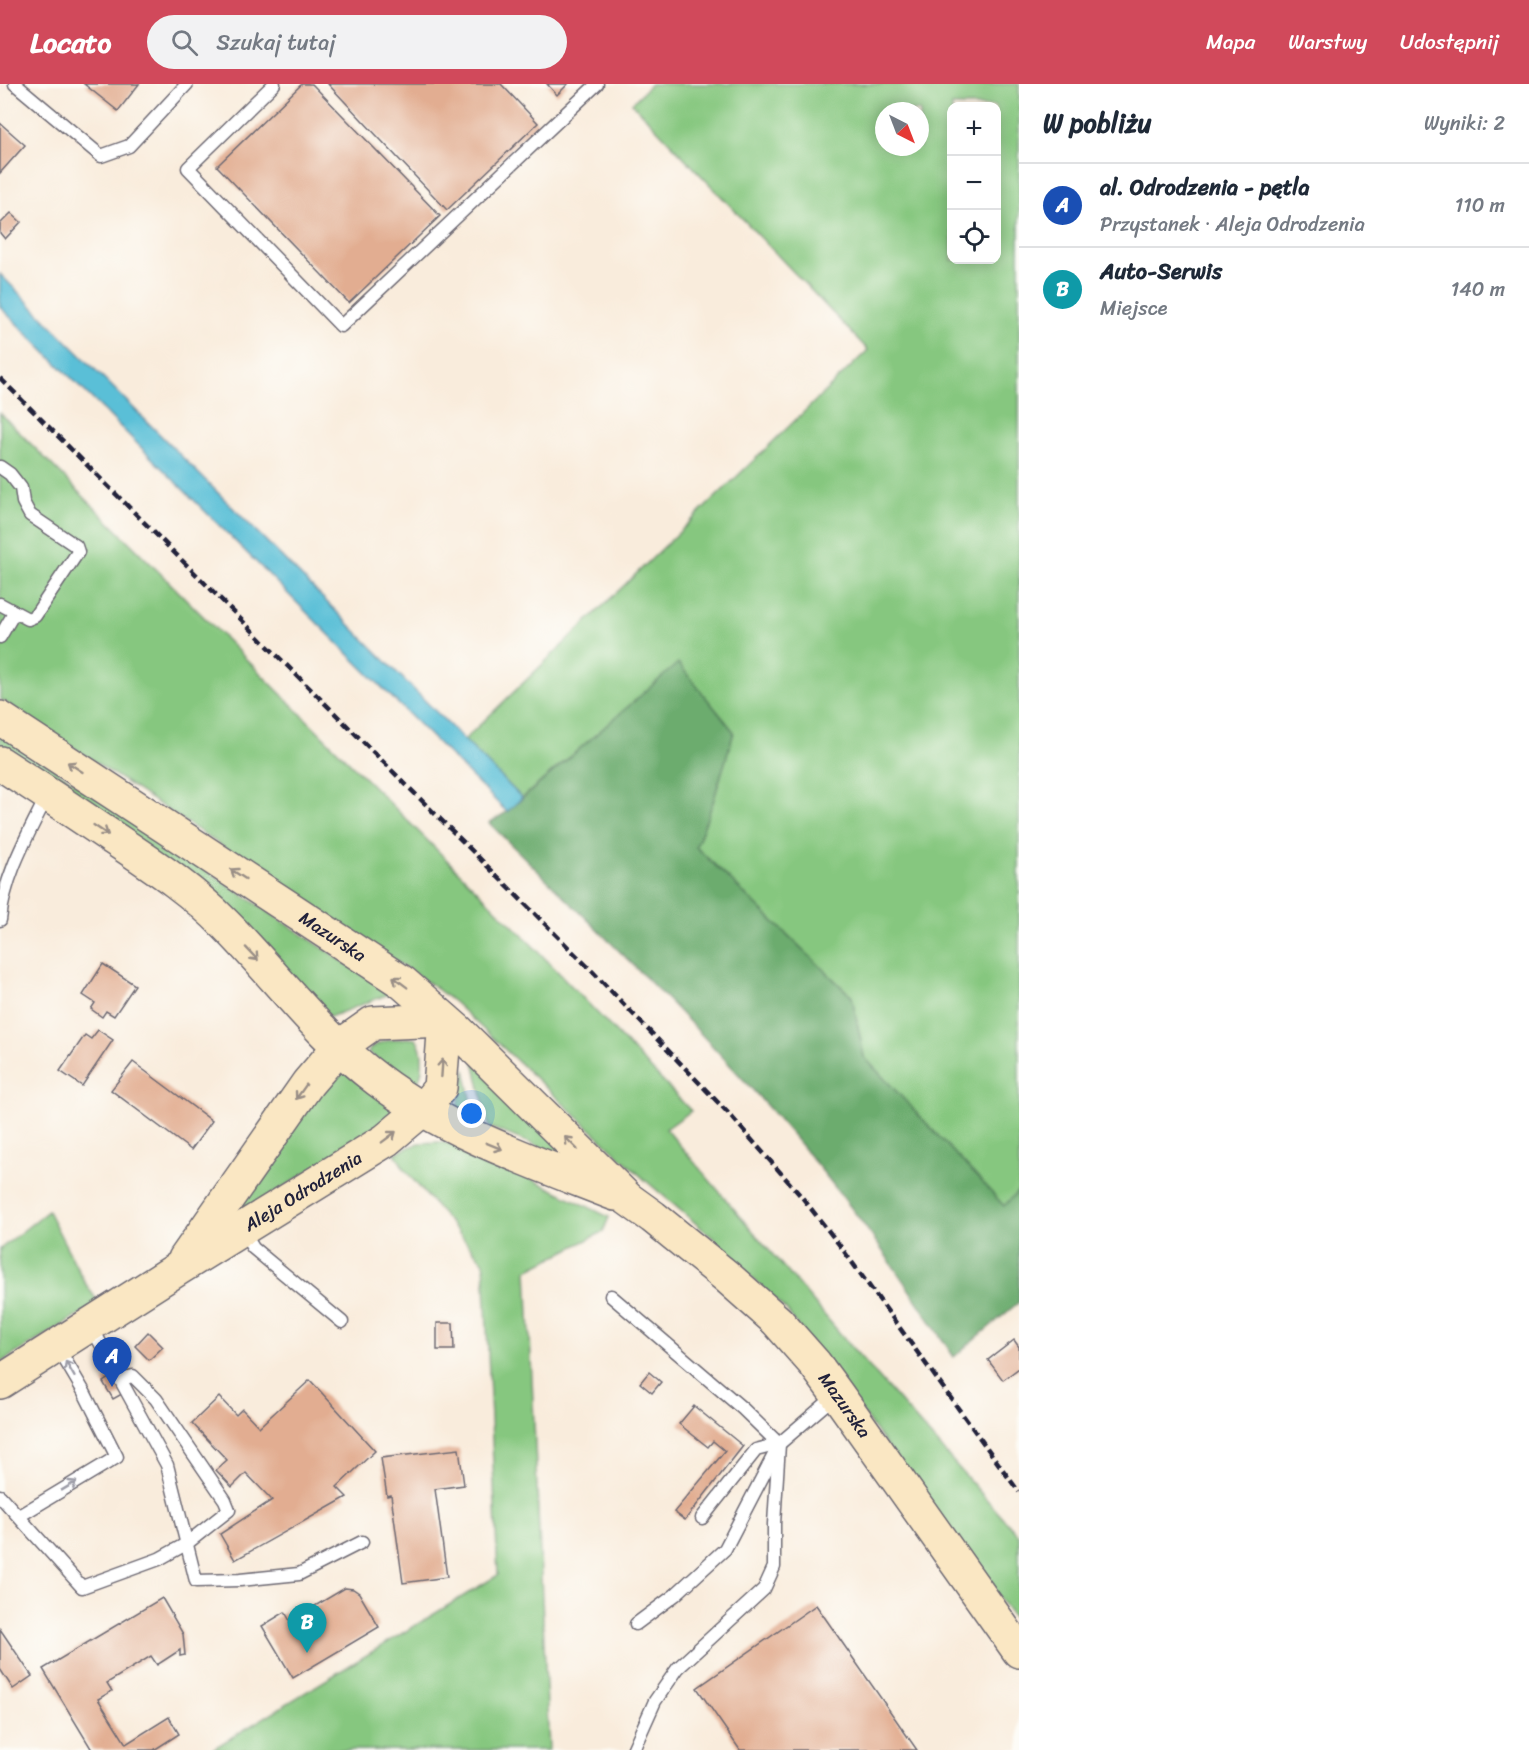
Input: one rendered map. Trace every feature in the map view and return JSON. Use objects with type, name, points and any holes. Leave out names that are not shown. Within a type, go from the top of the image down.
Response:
[{"type":"main road","name":"Mazurska","points":[[0,718],[402,982],[445,1020],[628,1199],[726,1276],[777,1321],[815,1364],[1019,1651]]},
{"type":"main road","name":"Mazurska","points":[[0,763],[163,872],[196,897],[225,924],[339,1047],[378,1080],[423,1109],[485,1142],[628,1199]]},
{"type":"main road","name":"Aleja Odrodzenia","points":[[0,1382],[386,1140],[423,1109],[440,1088],[445,1020],[373,1023],[339,1047],[308,1083],[179,1268]]},
{"type":"lane","points":[[15,84],[101,156],[129,146],[187,84]]},
{"type":"lane","points":[[274,84],[188,168],[342,326],[597,84]]},
{"type":"lane","points":[[0,467],[10,474],[21,488],[23,502],[30,515],[76,546],[78,552],[35,616],[28,619],[0,604]]},
{"type":"lane","points":[[0,637],[14,613]]},
{"type":"lane","points":[[0,920],[2,902],[13,868],[48,794]]},
{"type":"lane","points":[[242,1230],[253,1248],[342,1322]]},
{"type":"lane","points":[[612,1296],[743,1409],[780,1444]]},
{"type":"lane","points":[[90,1325],[167,1465],[196,1581],[240,1580],[299,1574],[362,1542]]},
{"type":"lane","points":[[19,1516],[117,1457],[84,1392],[56,1346]]},
{"type":"lane","points":[[0,1496],[82,1587],[159,1559],[186,1544],[230,1510],[156,1399],[133,1376],[121,1379]]},
{"type":"lane","points":[[636,1624],[675,1595],[725,1550],[780,1444],[837,1394]]},
{"type":"lane","points":[[702,1518],[756,1450],[780,1444]]},
{"type":"lane","points":[[633,1750],[655,1701],[678,1668],[764,1589],[774,1567],[774,1524],[780,1444]]},
{"type":"green space","points":[[651,84],[1019,84],[1019,1190],[1005,1207],[864,1057],[852,997],[696,847],[713,802],[734,732],[678,664],[522,798],[464,740],[868,350],[632,103]]},
{"type":"green space","points":[[0,413],[539,952],[691,1111],[666,1129],[849,1344],[1019,1536],[1019,1625],[787,1311],[732,1259],[721,1245],[645,1180],[455,1003],[436,988],[0,699]]},
{"type":"green space","points":[[678,663],[734,732],[713,802],[696,847],[852,997],[864,1057],[1004,1206],[1019,1190],[1019,1302],[954,1357],[857,1215],[802,1146],[672,1004],[489,823],[507,812]]},
{"type":"green space","points":[[0,733],[389,994],[330,1017],[63,786],[0,745]]},
{"type":"green space","points":[[407,1038],[416,1039],[421,1049],[422,1069],[415,1084],[409,1084],[368,1052],[380,1043]]},
{"type":"green space","points":[[474,1062],[585,1165],[489,1127]]},
{"type":"green space","points":[[340,1068],[400,1113],[234,1219],[226,1214]]},
{"type":"green space","points":[[465,1070],[476,1122],[457,1110]]},
{"type":"green space","points":[[419,1143],[453,1144],[495,1161],[609,1217],[603,1232],[527,1270],[549,1750],[211,1750],[498,1575],[484,1263],[405,1170],[395,1153]]},
{"type":"green space","points":[[48,1211],[85,1283],[99,1303],[0,1363],[0,1249]]},
{"type":"water","points":[[0,274],[522,798],[507,812],[0,307]]},
{"type":"building","points":[[84,84],[139,84],[118,111]]},
{"type":"building","points":[[302,84],[312,84],[440,216],[349,303],[217,166]]},
{"type":"building","points":[[328,84],[501,84],[538,123],[447,210]]},
{"type":"building","points":[[547,84],[568,84],[557,95]]},
{"type":"building","points":[[0,123],[25,145],[0,173]]},
{"type":"building","points":[[11,213],[21,222],[5,239],[0,233],[0,224]]},
{"type":"building","points":[[103,964],[135,985],[114,1016],[106,1011],[102,1017],[91,1009],[95,1003],[83,995]]},
{"type":"building","points":[[98,1030],[113,1040],[82,1086],[60,1071],[85,1035],[91,1039]]},
{"type":"building","points":[[133,1062],[212,1121],[191,1150],[111,1090]]},
{"type":"building","points":[[437,1323],[453,1323],[454,1350],[437,1350]]},
{"type":"building","points":[[148,1332],[163,1347],[149,1360],[135,1346]]},
{"type":"building","points":[[1014,1340],[1019,1347],[1019,1368],[1003,1380],[988,1360]]},
{"type":"building","points":[[649,1372],[661,1382],[652,1393],[640,1383]]},
{"type":"building","points":[[112,1376],[122,1394],[113,1399],[103,1382]]},
{"type":"building","points":[[310,1380],[375,1451],[337,1487],[347,1497],[235,1560],[220,1534],[272,1500],[246,1473],[232,1487],[216,1470],[227,1460],[192,1423],[219,1397],[236,1415],[242,1409],[259,1427]]},
{"type":"building","points":[[694,1406],[743,1446],[685,1520],[674,1512],[725,1451],[713,1441],[708,1447],[679,1424]]},
{"type":"building","points":[[459,1449],[464,1485],[435,1489],[447,1577],[403,1583],[391,1495],[387,1496],[381,1458]]},
{"type":"building","points":[[345,1588],[359,1593],[379,1627],[293,1678],[262,1626],[285,1612],[290,1621]]},
{"type":"building","points":[[162,1598],[183,1634],[185,1655],[180,1656],[180,1650],[157,1665],[151,1656],[107,1683],[112,1691],[98,1699],[126,1744],[169,1717],[179,1734],[154,1750],[92,1750],[43,1669]]},
{"type":"building","points":[[816,1605],[917,1750],[740,1750],[697,1688]]},
{"type":"building","points":[[0,1629],[32,1676],[13,1689],[0,1669]]},
{"type":"railway","points":[[0,378],[590,969],[730,1115],[801,1196],[838,1243],[1019,1492]]},
{"type":"place","name":"al. Odrodzenia - pętla","points":[[112,1387]]},
{"type":"place","name":"Auto-Serwis","points":[[307,1653]]}]
